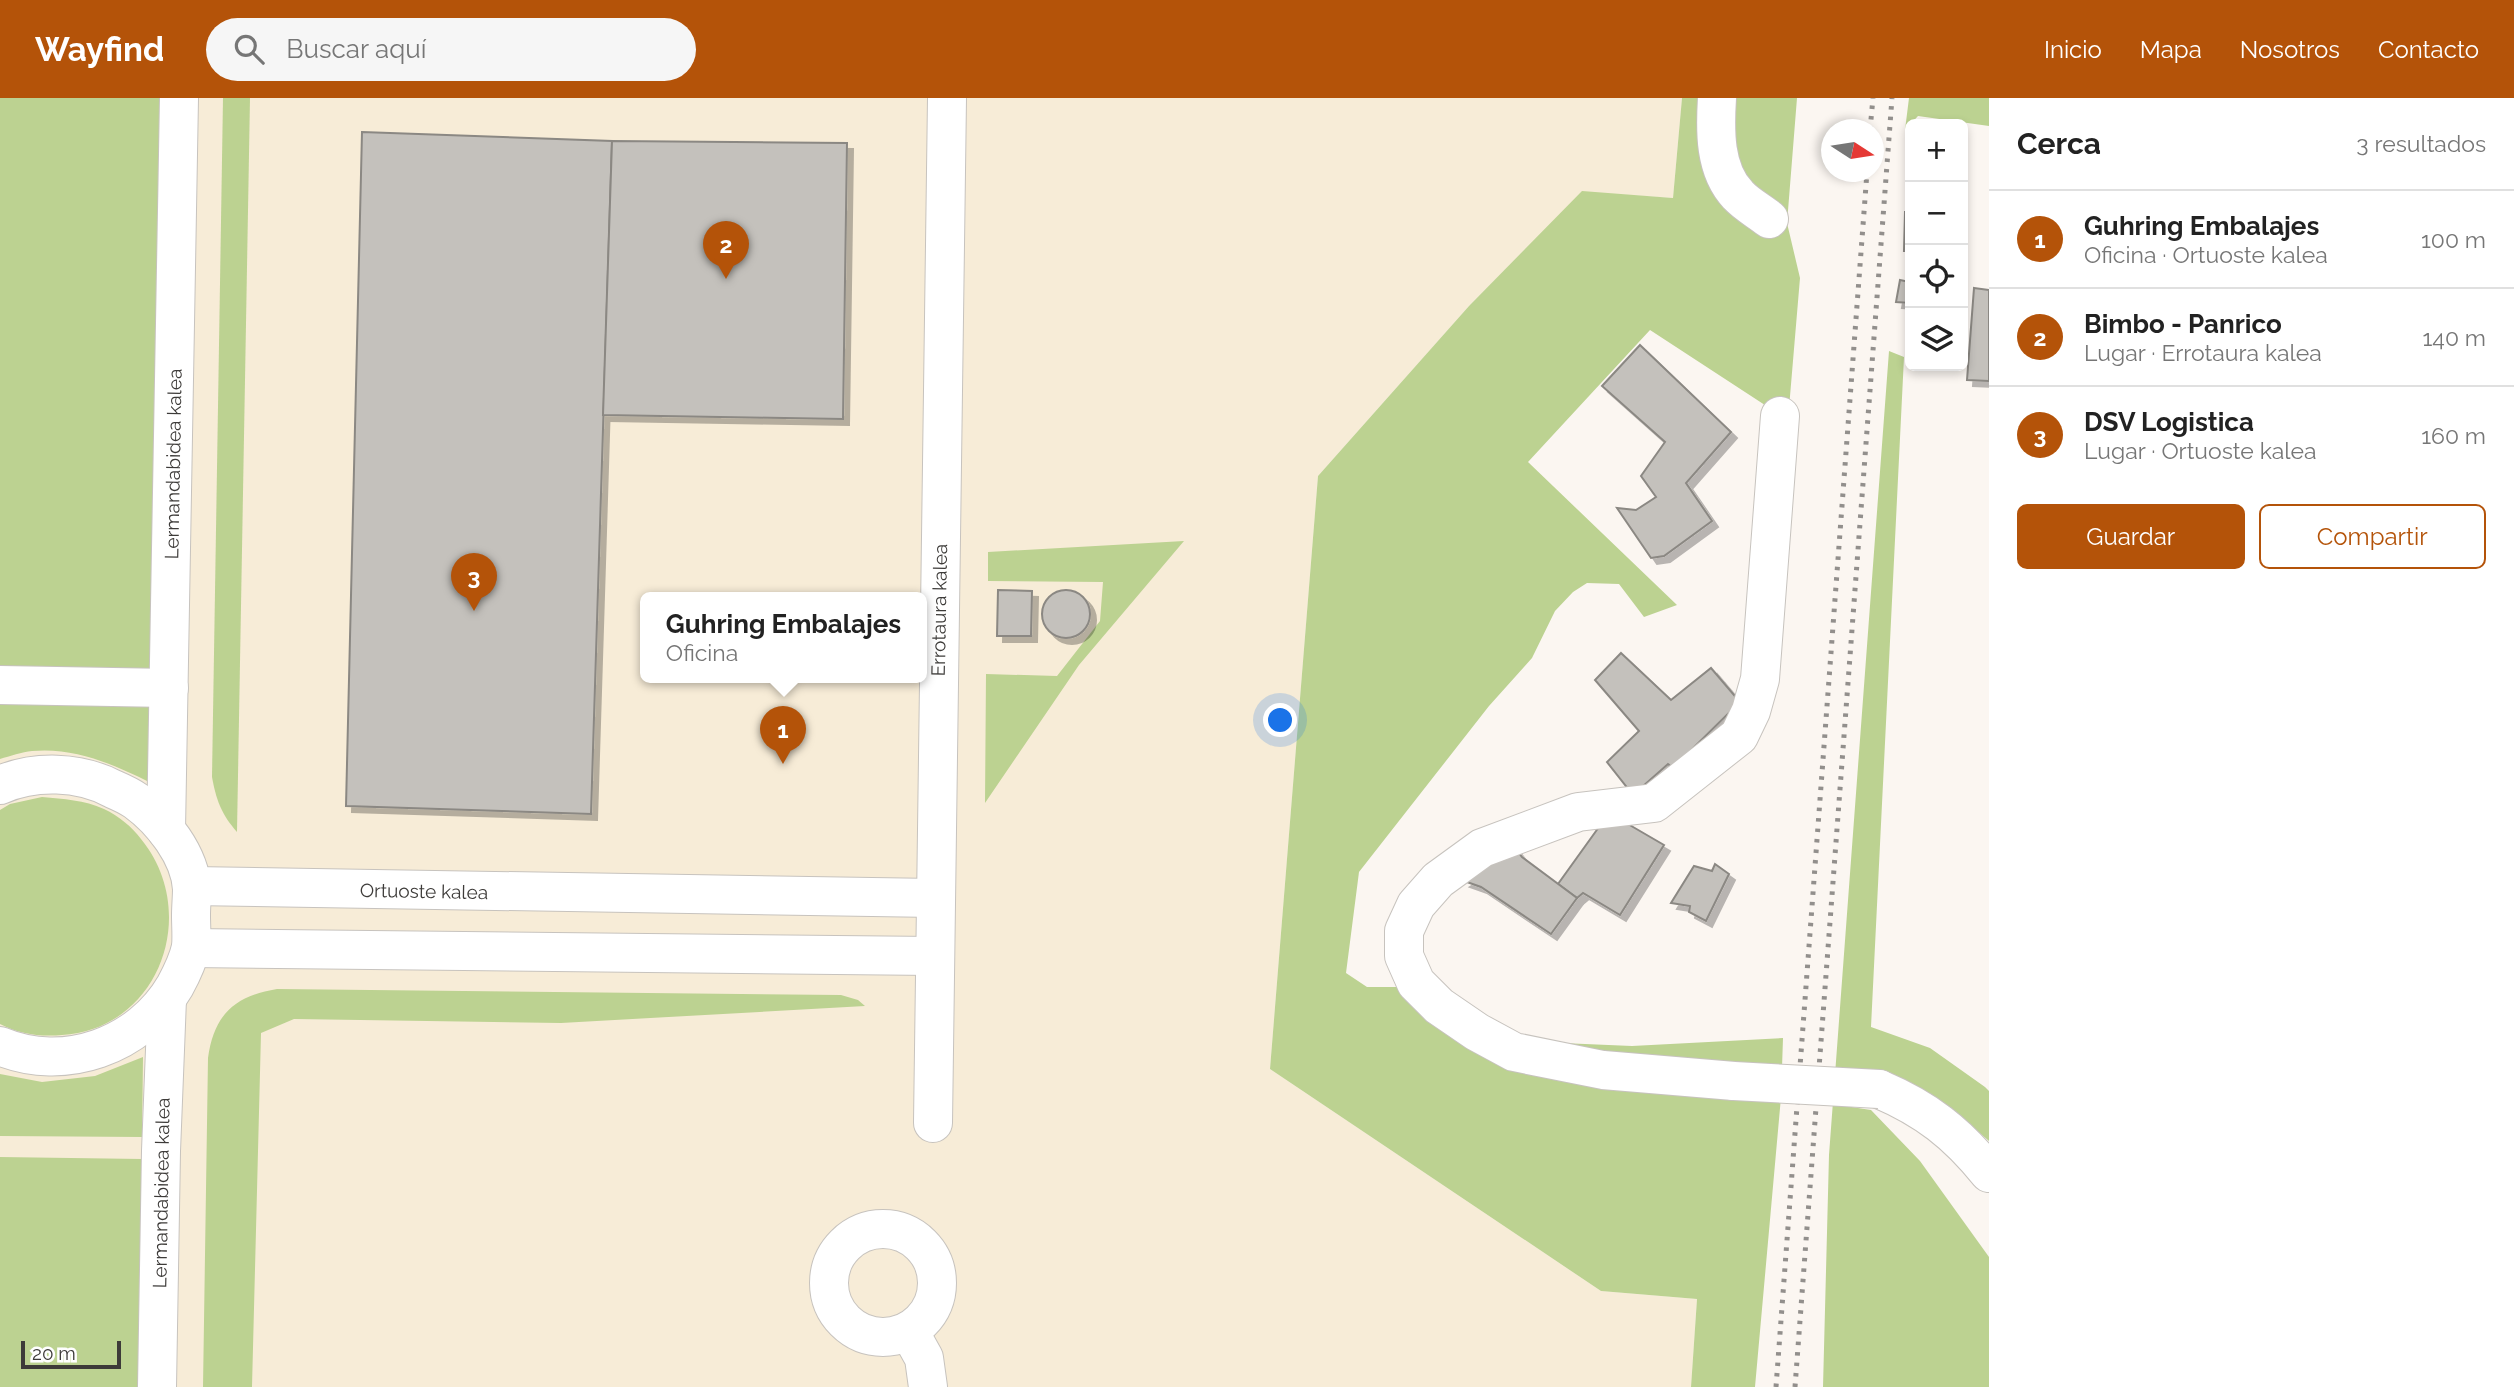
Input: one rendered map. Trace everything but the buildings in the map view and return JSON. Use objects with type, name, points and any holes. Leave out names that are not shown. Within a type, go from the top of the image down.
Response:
[{"type":"street","name":"Lermandabidea kalea","points":[[166,830],[179,98]]},
{"type":"street","name":"Errotaura kalea","points":[[933,1122],[947,98]]},
{"type":"street","points":[[1717,98],[1715,125],[1723,171],[1737,194],[1769,219]]},
{"type":"street","points":[[1780,416],[1760,679],[1751,711],[1739,736],[1654,803],[1578,812],[1482,848],[1438,880],[1416,905],[1404,930],[1404,956],[1416,983],[1439,1006],[1477,1032],[1514,1052],[1603,1070],[1879,1089],[1912,1103],[1945,1126],[1989,1173]]},
{"type":"street","points":[[0,685],[169,688]]},
{"type":"street","points":[[0,785],[14,779],[56,774],[98,781],[136,801],[166,830],[177,848],[192,886],[191,948],[181,975],[167,999],[144,1024],[115,1043],[83,1054],[49,1057],[15,1052],[0,1046]]},
{"type":"street","name":"Ortuoste kalea","points":[[192,886],[935,898]]},
{"type":"street","points":[[653,953],[655,894]]},
{"type":"street","points":[[191,948],[934,956]]},
{"type":"street","name":"Lermandabidea kalea","points":[[157,1387],[167,999]]},
{"type":"street","points":[[909,1331],[924,1357],[928,1387]]},
{"type":"shaded area","points":[[0,98],[1682,98],[1673,198],[1582,192],[1469,306],[1318,476],[1270,1069],[1601,1291],[1697,1299],[1691,1387],[0,1387]]},
{"type":"green space","points":[[0,98],[160,98],[151,674],[0,671]]},
{"type":"green space","points":[[223,98],[250,98],[237,832],[220,806],[212,777]]},
{"type":"green space","points":[[1682,98],[1707,98],[1736,177],[1727,98],[1797,98],[1787,223],[1800,278],[1789,408],[1771,409],[1650,330],[1528,462],[1677,605],[1644,617],[1619,584],[1587,583],[1573,592],[1555,611],[1532,658],[1489,706],[1359,872],[1346,973],[1367,987],[1405,987],[1429,1013],[1781,1097],[1755,1387],[1691,1387],[1697,1299],[1601,1291],[1270,1069],[1318,476],[1469,306],[1582,191],[1673,198]]},
{"type":"green space","points":[[1909,98],[1989,98],[1989,126],[1968,123],[1968,119],[1918,116],[1915,119],[1906,119]]},
{"type":"green space","points":[[1889,351],[1904,357],[1871,1027],[1930,1048],[1985,1087],[1989,1091],[1989,1141],[1953,1110],[1845,1106],[1871,1110],[1920,1161],[1989,1257],[1989,1387],[1823,1387],[1829,1155]]},
{"type":"green space","points":[[1184,541],[1079,665],[985,803],[986,674],[1057,676],[1100,621],[1103,582],[988,581],[988,552]]},
{"type":"green space","points":[[0,693],[151,695],[149,782],[107,763],[78,754],[32,751],[0,759]]},
{"type":"green space","points":[[42,797],[74,800],[96,806],[125,822],[141,839],[159,868],[168,900],[168,932],[161,962],[146,990],[124,1012],[96,1028],[46,1036],[30,1034],[0,1024],[0,810],[10,804]]},
{"type":"green space","points":[[277,989],[841,995],[858,1000],[865,1006],[561,1023],[294,1019],[261,1033],[252,1387],[203,1387],[208,1058],[215,1030],[229,1010],[249,997]]},
{"type":"green space","points":[[1783,1038],[1782,1068],[1705,1064],[1538,1042],[1632,1046]]},
{"type":"green space","points":[[143,1057],[142,1137],[0,1136],[0,1074],[42,1082],[95,1076]]},
{"type":"green space","points":[[0,1157],[142,1159],[138,1387],[0,1387]]},
{"type":"railway","points":[[1871,119],[1873,98]]},
{"type":"railway","points":[[1795,1387],[1892,98]]},
{"type":"railway","points":[[1776,1387],[1866,182]]},
{"type":"place","name":"Bimbo - Panrico","points":[[726,279]]},
{"type":"place","name":"DSV Logistica","points":[[474,611]]},
{"type":"place","name":"Guhring Embalajes","points":[[783,764]]}]
